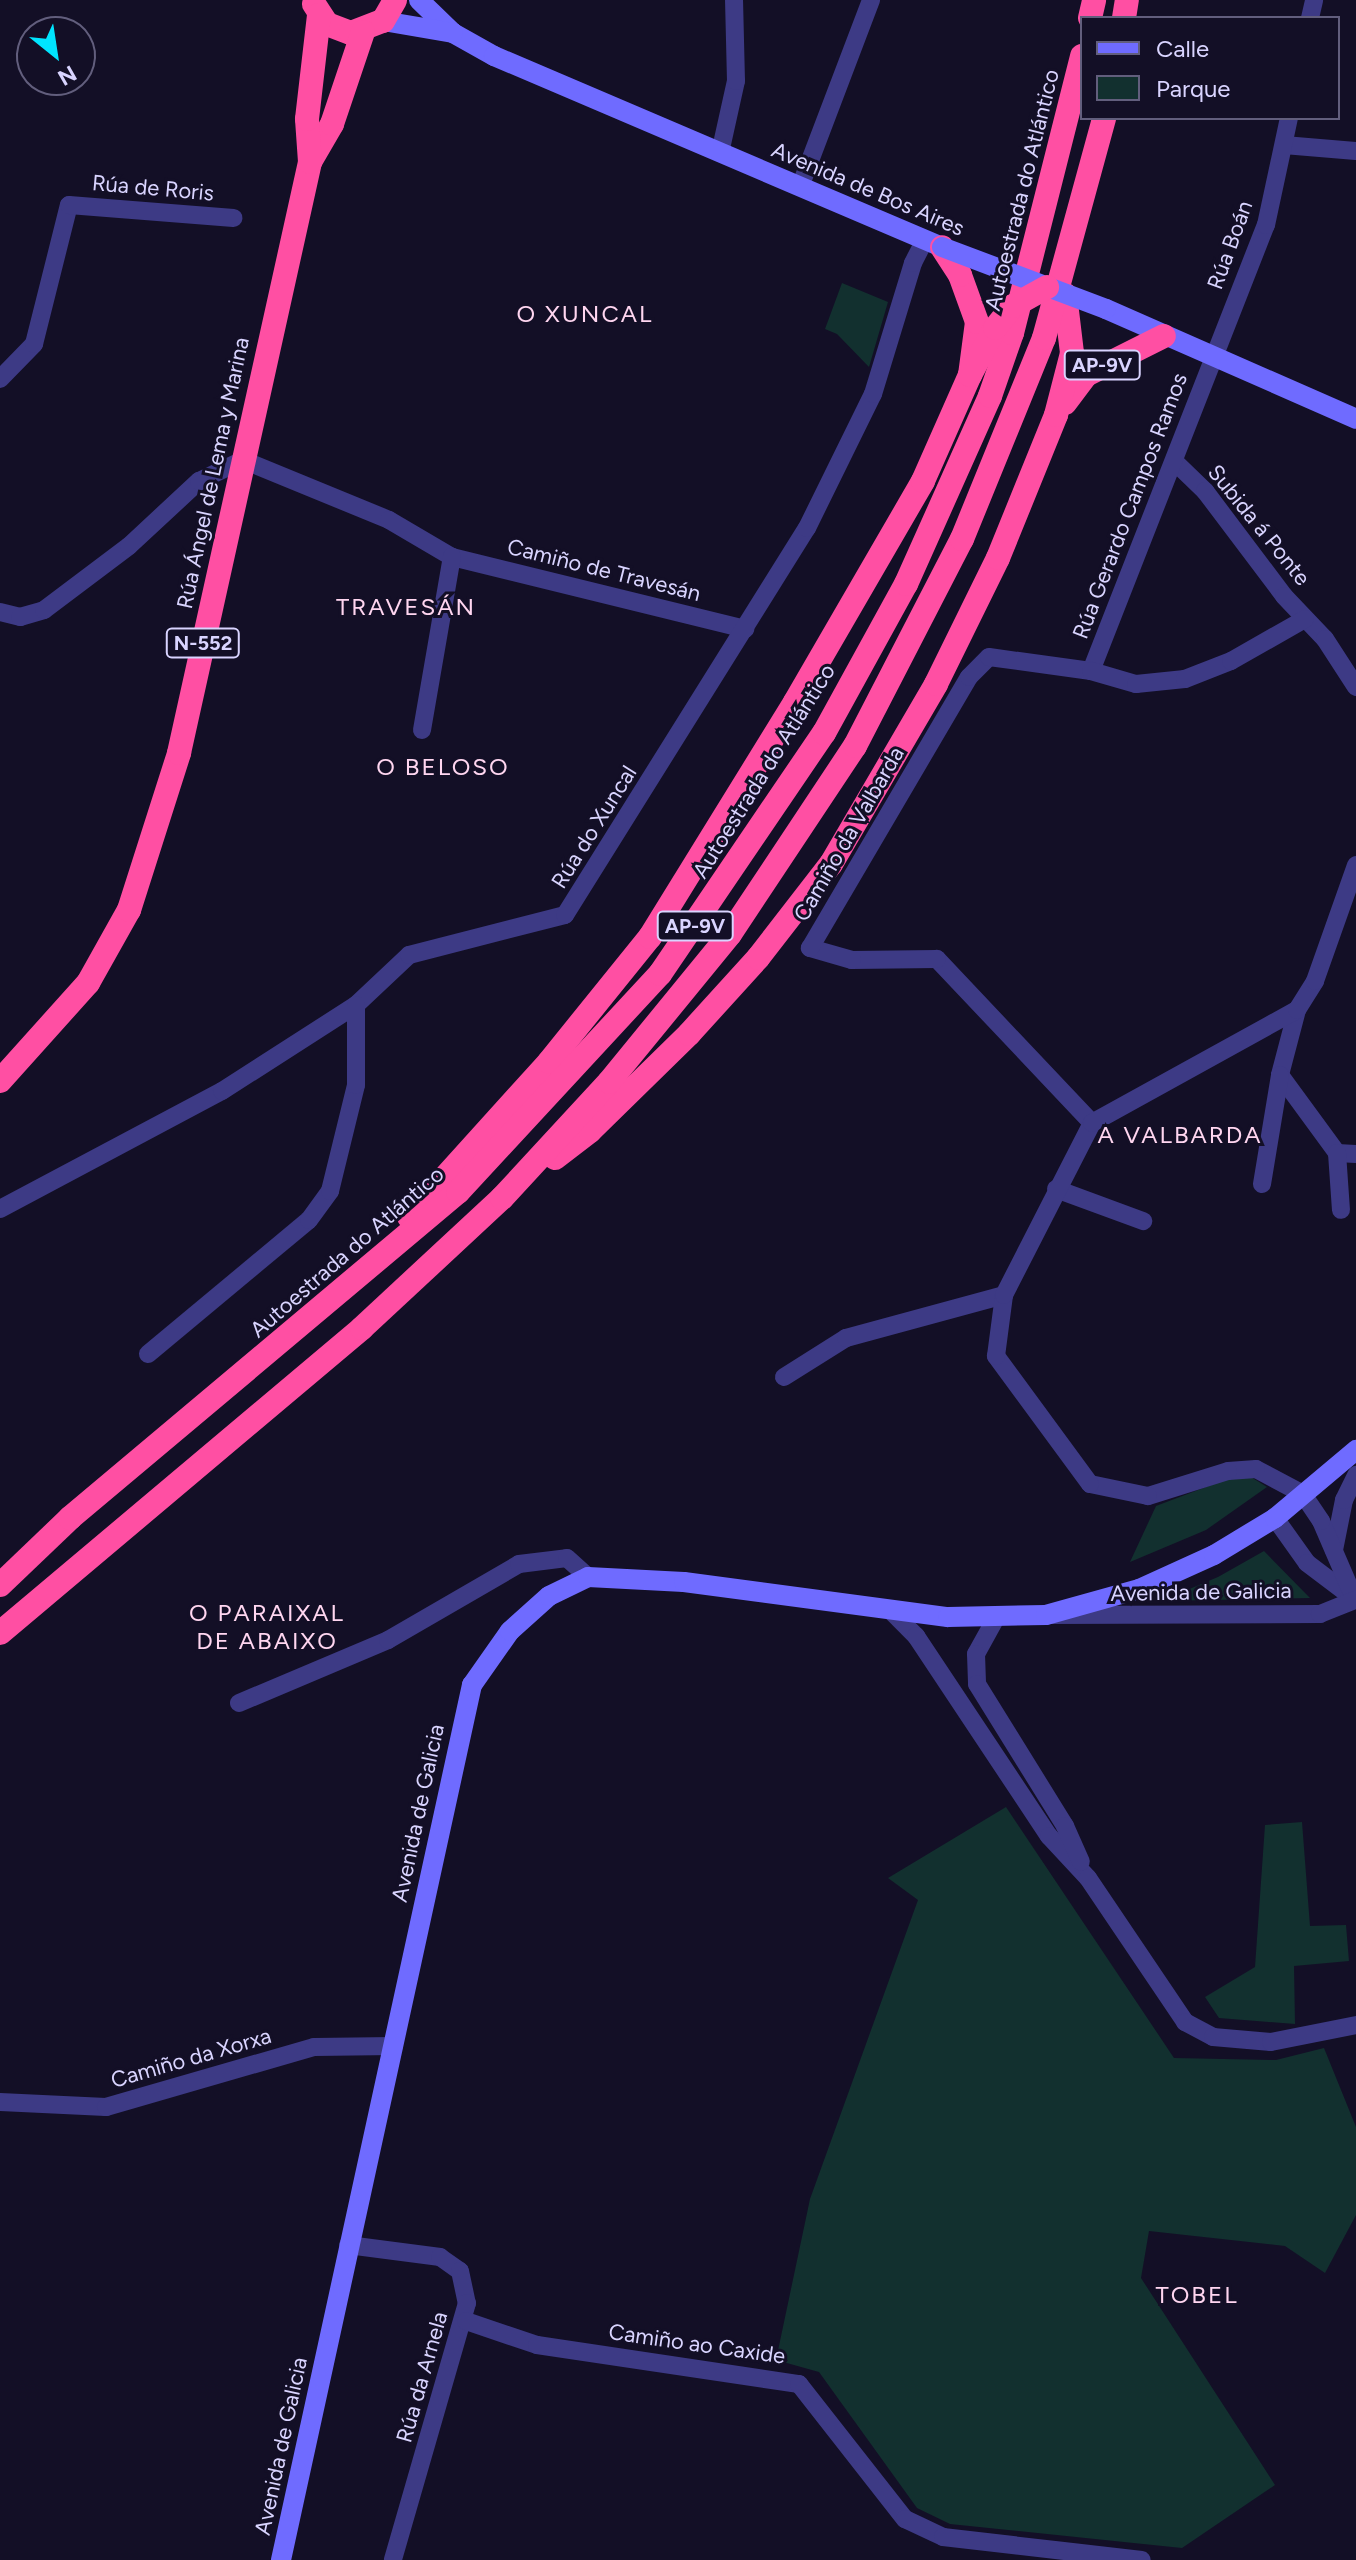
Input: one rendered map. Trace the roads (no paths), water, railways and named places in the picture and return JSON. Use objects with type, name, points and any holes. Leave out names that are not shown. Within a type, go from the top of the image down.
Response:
[{"type":"highway","points":[[316,8],[338,31],[380,18]]},
{"type":"highway","points":[[310,162],[307,119],[316,8]]},
{"type":"highway","name":"N-552","points":[[310,162],[332,124],[380,18]]},
{"type":"highway","name":"Autoestrada do Atlántico","points":[[0,1585],[70,1518],[458,1192],[660,974],[824,733],[906,584],[990,396],[1060,161],[1080,66]]},
{"type":"highway","name":"AP-9V","points":[[0,1633],[362,1328],[502,1198],[609,1082],[730,934],[855,746],[956,552],[1010,427],[1069,260],[1104,120]]},
{"type":"highway","name":"Rúa Ángel de Lema y Marina","points":[[0,1081],[88,983],[129,910],[179,753],[310,162]]},
{"type":"highway","name":"AP-9V","points":[[933,244],[960,275],[977,322],[970,375]]},
{"type":"highway","name":"AP-9V","points":[[337,1296],[549,1062],[650,937],[795,702],[923,481],[970,375],[995,328],[1013,306],[1056,290],[1072,353],[1056,415],[998,558],[936,684],[831,864],[758,958],[689,1034],[590,1131],[502,1198]]},
{"type":"highway","name":"AP-9V","points":[[1056,415],[1086,375],[1164,336]]},
{"type":"main road","name":"Avenida de Bos Aires","points":[[419,0],[453,33]]},
{"type":"main road","name":"Avenida de Bos Aires","points":[[380,18],[453,33],[525,70],[933,244],[1106,309],[1356,419]]},
{"type":"main road","name":"Avenida de Galicia","points":[[281,2560],[472,1685],[510,1631],[549,1596],[588,1577],[684,1582],[893,1613],[1046,1615],[1139,1589],[1214,1555],[1275,1518],[1356,1450]]},
{"type":"street","points":[[720,153],[736,81],[734,0]]},
{"type":"street","points":[[800,187],[871,0]]},
{"type":"street","name":"Rúa Boán","points":[[1214,358],[1266,225],[1289,120]]},
{"type":"street","points":[[1284,145],[1356,151]]},
{"type":"street","name":"Rúa de Roris","points":[[0,379],[34,344],[69,205],[233,218]]},
{"type":"street","name":"Rúa do Xuncal","points":[[0,1209],[222,1091],[356,1005],[409,955],[565,915],[807,528],[873,394],[913,263],[933,244]]},
{"type":"street","name":"Rúa Gerardo Campos Ramos","points":[[1091,671],[1214,358]]},
{"type":"street","points":[[0,612],[20,617],[44,610],[129,546],[199,481],[243,460]]},
{"type":"street","name":"Camiño de Travesán","points":[[243,460],[389,520],[452,557],[740,637]]},
{"type":"street","name":"Subida á Ponte","points":[[1175,462],[1205,491],[1356,687]]},
{"type":"street","points":[[422,730],[452,557]]},
{"type":"street","name":"Subida á Ponte","points":[[1091,671],[1136,684],[1185,679],[1231,661],[1305,619]]},
{"type":"street","name":"Camiño da Valbarda","points":[[1091,671],[989,657],[969,677],[810,948],[852,960],[937,959],[1092,1123]]},
{"type":"street","points":[[1262,1184],[1280,1075],[1297,1010],[1315,981],[1356,865]]},
{"type":"street","points":[[148,1354],[309,1220],[330,1191],[356,1085],[356,1005]]},
{"type":"street","points":[[1297,1010],[1092,1123],[1004,1295],[996,1356],[1090,1484],[1148,1496],[1228,1471],[1256,1469],[1303,1494],[1334,1550],[1356,1600]]},
{"type":"street","points":[[1280,1075],[1347,1154],[1341,1210]]},
{"type":"street","points":[[1056,1189],[1143,1221]]},
{"type":"street","points":[[784,1377],[846,1338],[1004,1295]]},
{"type":"street","points":[[1334,1550],[1344,1500],[1356,1475]]},
{"type":"street","name":"Avenida de Galicia","points":[[1275,1518],[1307,1563],[1356,1600]]},
{"type":"street","points":[[239,1703],[388,1640],[519,1564],[567,1558],[588,1577]]},
{"type":"street","name":"Avenida de Galicia","points":[[1046,1615],[1080,1619],[1320,1614],[1356,1600]]},
{"type":"street","points":[[893,1613],[916,1636],[1049,1836],[1088,1878],[1185,2022],[1213,2037],[1271,2042],[1356,2025]]},
{"type":"street","points":[[997,1616],[976,1654],[977,1684],[1065,1826],[1088,1878]]},
{"type":"street","name":"Camiño da Xorxa","points":[[0,2102],[106,2107],[314,2047],[394,2046]]},
{"type":"street","name":"Rúa da Arnela","points":[[348,2245],[440,2257],[460,2271],[466,2321],[393,2560]]},
{"type":"street","name":"Camiño ao Caxide","points":[[466,2321],[537,2345],[799,2384],[905,2519],[943,2537],[1142,2560]]},
{"type":"district","name":"O XUNCAL","points":[[585,314]]},
{"type":"district","name":"TRAVESÁN","points":[[406,607]]},
{"type":"district","name":"O BELOSO","points":[[443,767]]},
{"type":"district","name":"A VALBARDA","points":[[1180,1135]]},
{"type":"district","name":"O PARAIXAL DE ABAIXO","points":[[267,1627]]},
{"type":"district","name":"TOBEL","points":[[1197,2295]]}]
